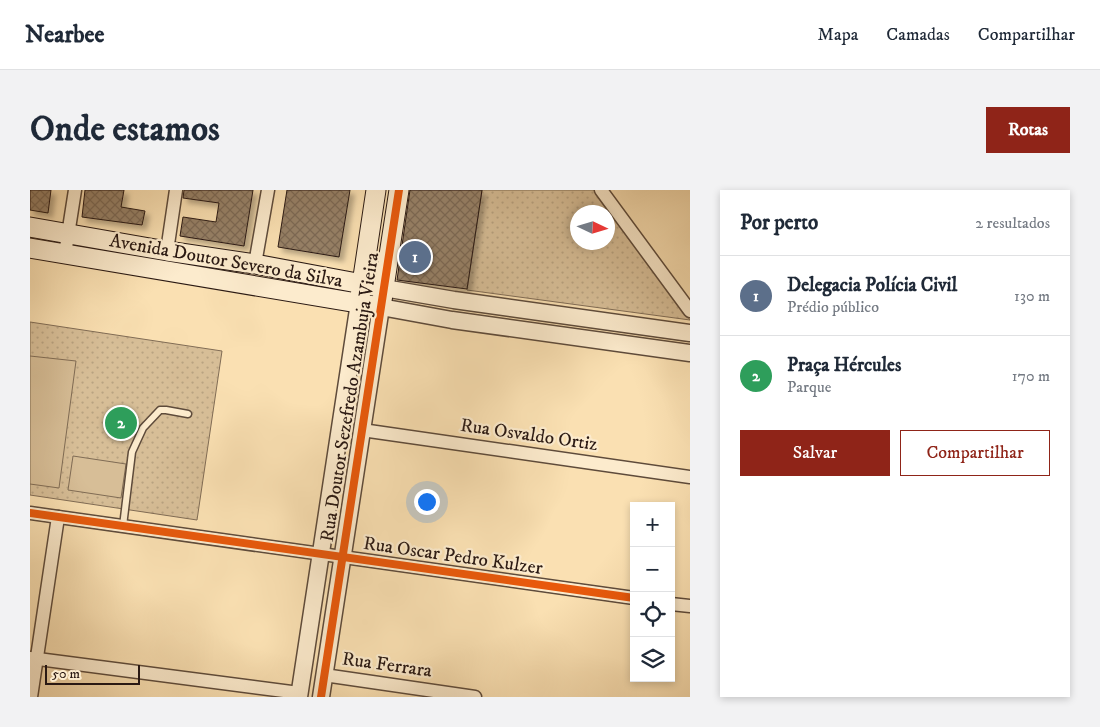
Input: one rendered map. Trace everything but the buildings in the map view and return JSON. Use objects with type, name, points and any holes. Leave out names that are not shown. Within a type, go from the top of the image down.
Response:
[{"type":"main road","name":"Rua Doutor Sezefredo Azambuja Vieira","points":[[359,303],[376,190]]},
{"type":"main road","name":"Rua Doutor Sezefredo Azambuja Vieira","points":[[381,307],[399,190]]},
{"type":"main road","name":"Avenida Doutor Severo da Silva","points":[[30,227],[68,232],[167,251],[256,264],[384,288]]},
{"type":"main road","name":"Avenida Doutor Severo da Silva","points":[[30,248],[381,307]]},
{"type":"street","points":[[65,254],[75,190]]},
{"type":"street","points":[[167,251],[176,190]]},
{"type":"street","points":[[256,264],[268,190]]},
{"type":"street","points":[[601,190],[690,311]]},
{"type":"street","name":"Avenida Doutor Severo da Silva","points":[[384,288],[454,300],[690,333]]},
{"type":"street","points":[[452,320],[454,300]]},
{"type":"street","name":"Rua Doutor Sezefredo Azambuja Vieira","points":[[299,695],[359,303]]},
{"type":"street","name":"Avenida Doutor Severo da Silva","points":[[381,307],[452,320],[690,354]]},
{"type":"street","name":"Rua Doutor Sezefredo Azambuja Vieira","points":[[321,697],[381,307]]},
{"type":"street","name":"Rua Osvaldo Ortiz","points":[[362,430],[690,477]]},
{"type":"street","name":"Rua Oscar Pedro Kulzer","points":[[30,513],[630,597]]},
{"type":"street","points":[[31,697],[33,658],[58,517]]},
{"type":"street","points":[[675,604],[690,606]]},
{"type":"street","points":[[33,658],[299,695]]},
{"type":"street","name":"Rua Ferrara","points":[[324,675],[474,697]]},
{"type":"lane","points":[[123,526],[132,452],[144,428],[160,410],[188,414]]},
{"type":"shaded area","points":[[482,190],[596,190],[607,205],[570,205],[570,250],[615,250],[615,216],[690,320],[467,290]]},
{"type":"shaded area","points":[[30,322],[222,351],[197,520],[30,495]]},
{"type":"shaded area","points":[[30,356],[76,361],[59,488],[30,484]]},
{"type":"shaded area","points":[[73,456],[126,464],[121,498],[68,490]]},
{"type":"cycle path","points":[[321,697],[399,190]]},
{"type":"cycle path","points":[[30,513],[630,597]]},
{"type":"place","name":"Delegacia Polícia Civil","points":[[415,257]]},
{"type":"place","name":"Praça Hércules","points":[[121,423]]}]
